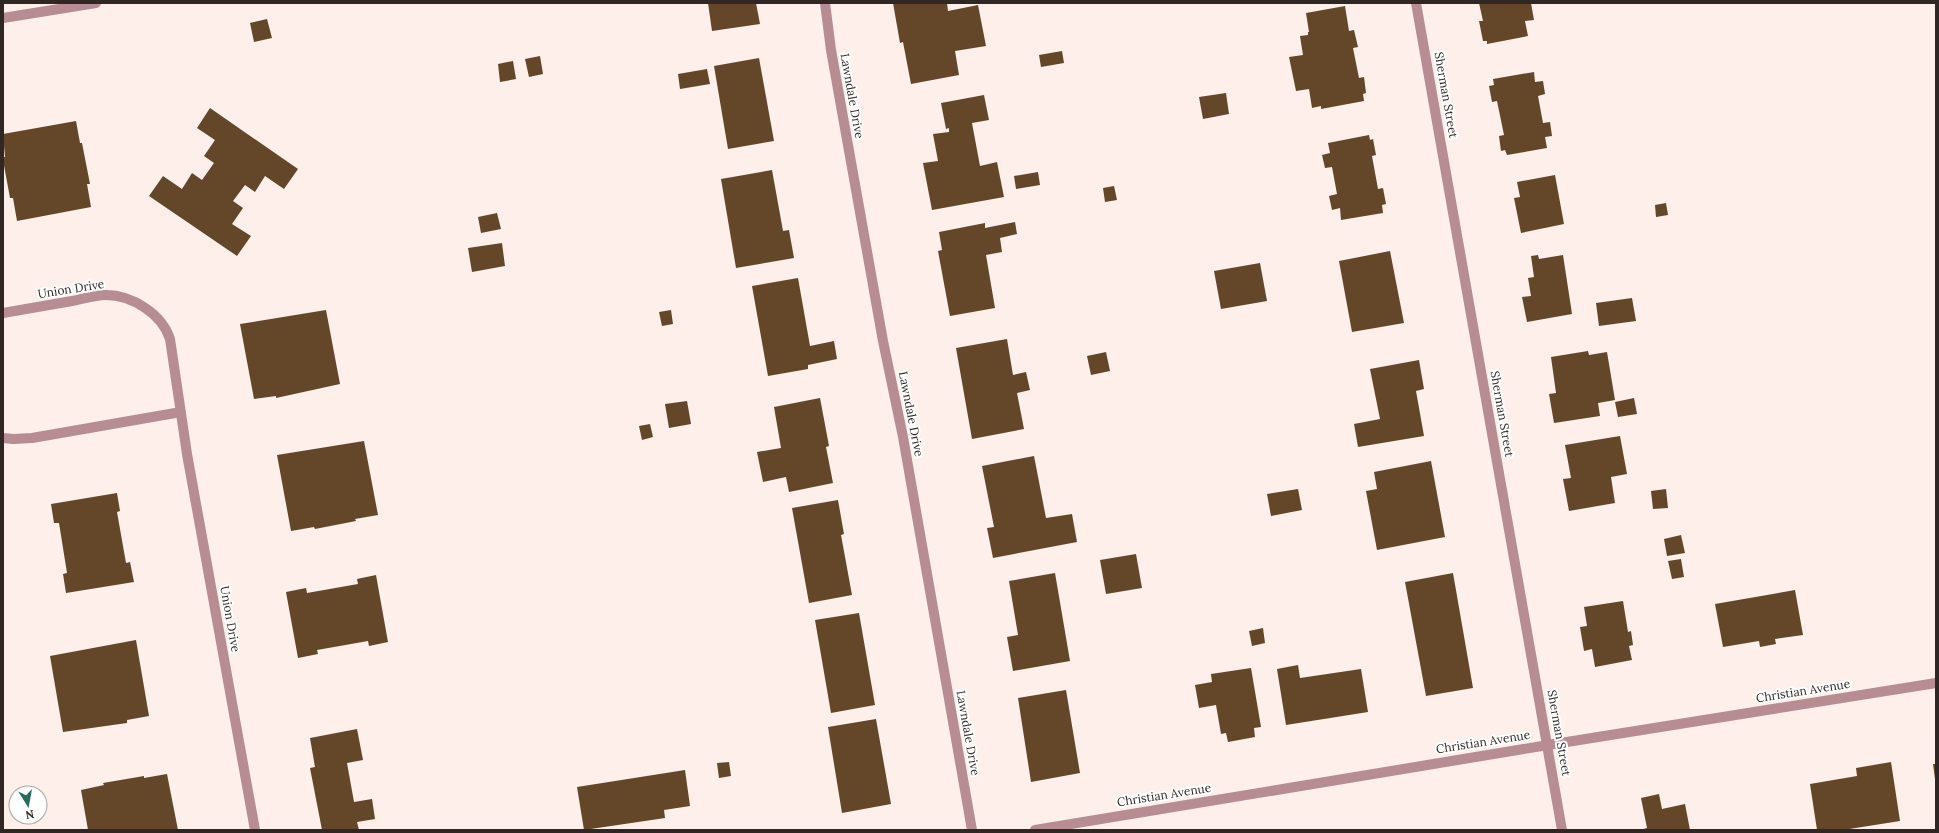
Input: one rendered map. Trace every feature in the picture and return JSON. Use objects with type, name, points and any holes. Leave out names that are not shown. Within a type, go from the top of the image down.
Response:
[{"type":"street","points":[[3,18],[96,3]]},
{"type":"street","name":"Lawndale Drive","points":[[825,3],[831,50],[883,341],[903,437],[972,830]]},
{"type":"street","name":"Sherman Street","points":[[1416,3],[1562,830]]},
{"type":"street","name":"Union Drive","points":[[3,313],[106,295],[128,299],[146,308],[161,321],[167,329],[182,412],[187,454],[255,830]]},
{"type":"street","points":[[3,438],[32,438],[182,412]]},
{"type":"street","name":"Christian Avenue","points":[[1035,830],[1548,745],[1936,683]]},
{"type":"building","points":[[708,3],[756,3],[760,24],[712,31]]},
{"type":"building","points":[[893,3],[947,3],[948,11],[978,5],[986,46],[955,51],[959,75],[911,84],[903,42],[900,43]]},
{"type":"building","points":[[1479,3],[1531,3],[1534,20],[1525,21],[1528,36],[1487,44],[1487,41],[1483,41],[1479,21],[1483,21]]},
{"type":"building","points":[[1345,6],[1349,31],[1354,30],[1358,47],[1353,48],[1359,78],[1364,77],[1366,93],[1363,94],[1364,101],[1321,109],[1321,106],[1312,108],[1309,89],[1296,91],[1289,57],[1303,55],[1300,36],[1308,35],[1309,32],[1306,13]]},
{"type":"building","points":[[267,19],[272,38],[254,42],[250,23]]},
{"type":"building","points":[[1062,51],[1064,63],[1041,67],[1039,55]]},
{"type":"building","points":[[540,56],[543,74],[529,77],[525,59]]},
{"type":"building","points":[[759,58],[774,141],[728,149],[714,66]]},
{"type":"building","points":[[513,61],[516,79],[500,82],[498,64]]},
{"type":"building","points":[[707,69],[710,84],[680,89],[678,74]]},
{"type":"building","points":[[1534,72],[1535,82],[1543,81],[1545,94],[1538,96],[1543,123],[1550,122],[1552,136],[1545,137],[1547,148],[1507,155],[1505,150],[1501,151],[1499,136],[1504,135],[1497,101],[1492,102],[1489,86],[1494,85],[1493,79]]},
{"type":"building","points":[[1226,93],[1229,114],[1203,119],[1199,97]]},
{"type":"building","points":[[984,95],[989,120],[972,123],[980,166],[997,162],[1004,197],[932,210],[923,163],[938,161],[933,134],[949,132],[949,128],[946,129],[941,103]]},
{"type":"building","points":[[210,108],[298,169],[284,189],[265,176],[255,192],[245,185],[233,201],[243,208],[232,224],[251,236],[237,256],[149,196],[163,176],[182,189],[192,173],[202,180],[214,163],[204,156],[215,140],[197,128]]},
{"type":"building","points":[[76,121],[90,184],[87,184],[91,207],[17,221],[13,198],[10,198],[3,160],[3,157],[5,157],[3,134]]},
{"type":"building","points":[[1369,135],[1370,140],[1373,139],[1376,155],[1372,156],[1378,189],[1383,188],[1386,204],[1382,205],[1383,213],[1341,220],[1340,208],[1332,210],[1329,196],[1337,194],[1332,167],[1325,168],[1322,155],[1330,153],[1328,143]]},
{"type":"building","points":[[772,170],[783,231],[789,230],[794,258],[736,268],[721,179]]},
{"type":"building","points":[[1038,172],[1040,185],[1016,189],[1014,176]]},
{"type":"building","points":[[1555,175],[1564,224],[1521,233],[1514,198],[1520,197],[1517,182]]},
{"type":"building","points":[[1114,186],[1117,200],[1105,202],[1103,188]]},
{"type":"building","points":[[1666,203],[1668,215],[1656,217],[1655,205]]},
{"type":"building","points":[[497,213],[501,229],[481,233],[478,217]]},
{"type":"building","points":[[1015,222],[1017,234],[1000,238],[1002,252],[986,255],[995,308],[950,316],[938,251],[942,250],[939,232],[985,223],[985,228]]},
{"type":"building","points":[[502,243],[505,266],[472,272],[468,248]]},
{"type":"building","points":[[1390,251],[1404,323],[1352,332],[1339,261]]},
{"type":"building","points":[[1538,255],[1539,259],[1563,255],[1572,314],[1527,322],[1522,297],[1531,296],[1528,278],[1534,277],[1531,256]]},
{"type":"building","points":[[1260,263],[1267,301],[1221,309],[1214,271]]},
{"type":"building","points":[[798,278],[810,346],[834,341],[837,359],[808,365],[808,369],[768,376],[752,286]]},
{"type":"building","points":[[1632,298],[1636,321],[1599,326],[1596,303]]},
{"type":"building","points":[[326,310],[340,384],[276,398],[276,396],[254,399],[240,324]]},
{"type":"building","points":[[671,310],[673,324],[662,326],[659,312]]},
{"type":"building","points":[[1007,339],[1013,375],[1026,372],[1030,390],[1017,393],[1024,429],[972,439],[956,348]]},
{"type":"building","points":[[1588,351],[1589,355],[1607,352],[1615,400],[1598,403],[1600,416],[1554,423],[1549,394],[1556,393],[1551,357]]},
{"type":"building","points":[[1106,352],[1110,371],[1091,375],[1087,356]]},
{"type":"building","points":[[1419,360],[1424,389],[1416,391],[1424,436],[1358,447],[1354,424],[1380,419],[1370,369]]},
{"type":"building","points":[[820,398],[829,446],[826,447],[833,483],[789,492],[786,477],[763,482],[757,452],[781,448],[774,407]]},
{"type":"building","points":[[1634,398],[1637,414],[1618,417],[1615,402]]},
{"type":"building","points":[[687,401],[691,424],[669,428],[665,404]]},
{"type":"building","points":[[650,424],[653,437],[642,440],[639,426]]},
{"type":"building","points":[[1620,436],[1627,474],[1611,477],[1615,503],[1569,511],[1563,479],[1571,478],[1565,445]]},
{"type":"building","points":[[364,441],[378,515],[315,529],[314,527],[291,531],[277,455]]},
{"type":"building","points":[[1034,456],[1046,518],[1072,514],[1077,542],[993,558],[987,528],[994,527],[982,466]]},
{"type":"building","points":[[1431,461],[1445,537],[1377,550],[1366,491],[1377,489],[1374,472]]},
{"type":"building","points":[[1298,489],[1302,510],[1271,516],[1267,494]]},
{"type":"building","points":[[1666,489],[1668,508],[1653,509],[1651,491]]},
{"type":"building","points":[[117,493],[120,511],[117,512],[126,563],[130,562],[134,582],[66,593],[63,574],[67,573],[59,523],[54,523],[51,504]]},
{"type":"building","points":[[838,500],[844,534],[841,535],[852,595],[809,603],[792,508]]},
{"type":"building","points":[[1681,535],[1685,553],[1667,556],[1664,539]]},
{"type":"building","points":[[1136,554],[1142,588],[1106,594],[1100,560]]},
{"type":"building","points":[[1681,559],[1684,577],[1672,579],[1668,561]]},
{"type":"building","points":[[1055,573],[1070,661],[1013,671],[1007,637],[1018,635],[1009,581]]},
{"type":"building","points":[[1453,573],[1473,688],[1426,696],[1405,582]]},
{"type":"building","points":[[376,575],[388,642],[369,646],[368,641],[317,650],[318,654],[298,658],[286,592],[306,588],[307,593],[358,584],[357,579]]},
{"type":"building","points":[[1795,590],[1803,635],[1775,639],[1776,644],[1760,647],[1759,641],[1723,647],[1715,604]]},
{"type":"building","points":[[1623,601],[1628,632],[1631,631],[1633,645],[1629,646],[1632,660],[1595,667],[1592,649],[1584,651],[1580,627],[1587,626],[1584,607]]},
{"type":"building","points":[[859,613],[875,705],[831,713],[815,620]]},
{"type":"building","points":[[1263,628],[1265,643],[1252,646],[1249,631]]},
{"type":"building","points":[[136,640],[149,716],[127,720],[127,723],[63,732],[50,656]]},
{"type":"building","points":[[1298,665],[1300,678],[1361,669],[1368,712],[1286,725],[1277,669]]},
{"type":"building","points":[[1251,668],[1261,727],[1254,728],[1255,737],[1228,742],[1226,733],[1221,734],[1216,705],[1199,708],[1195,685],[1212,682],[1211,674]]},
{"type":"building","points":[[1066,690],[1080,773],[1031,782],[1018,698]]},
{"type":"building","points":[[876,719],[891,804],[842,813],[828,727]]},
{"type":"building","points":[[357,729],[363,760],[347,763],[354,802],[372,799],[375,819],[357,822],[359,830],[322,830],[310,768],[315,767],[310,738]]},
{"type":"building","points":[[729,762],[731,776],[719,778],[717,763]]},
{"type":"building","points":[[1891,762],[1900,821],[1843,830],[1817,830],[1810,784],[1857,776],[1856,768]]},
{"type":"building","points":[[1933,764],[1936,764],[1936,779],[1935,779]]},
{"type":"building","points":[[685,770],[690,806],[664,810],[665,818],[584,830],[577,787]]},
{"type":"building","points":[[167,774],[178,830],[88,830],[81,790],[104,785],[103,783],[144,776],[144,778]]},
{"type":"building","points":[[1659,794],[1662,809],[1685,804],[1690,830],[1640,830],[1647,828],[1641,798]]}]
